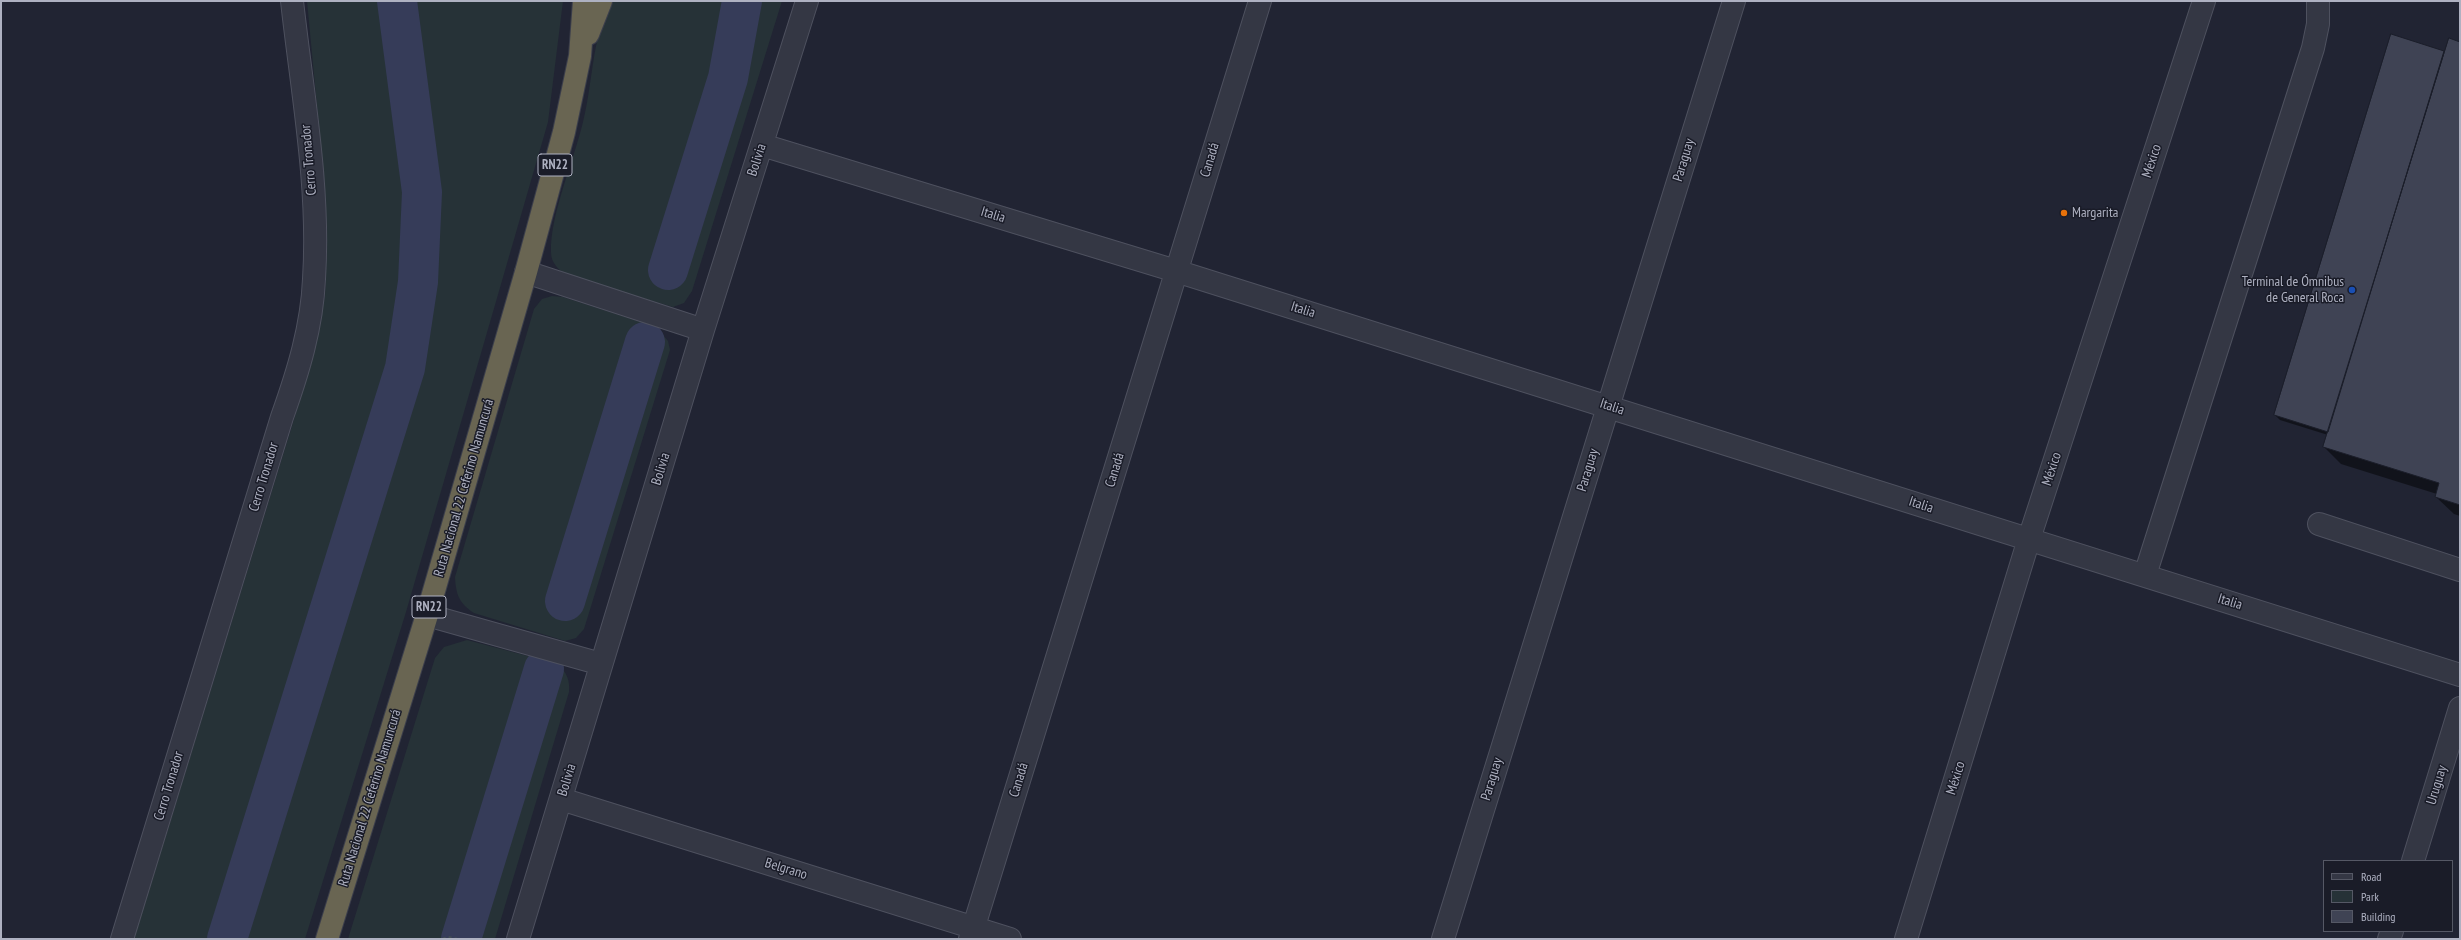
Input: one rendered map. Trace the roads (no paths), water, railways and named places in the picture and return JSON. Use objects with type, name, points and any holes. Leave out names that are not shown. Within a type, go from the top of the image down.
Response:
[{"type":"highway","name":"Ruta Nacional 22 Ceferino Namuncurá","points":[[327,939],[427,615],[526,272],[564,132],[580,56],[584,1]]},
{"type":"highway","name":"Ruta Nacional 22 Ceferino Namuncurá","points":[[580,56],[601,1]]},
{"type":"street","name":"Cerro Tronador","points":[[122,939],[277,432],[299,369],[308,329],[314,279],[312,188],[292,1]]},
{"type":"street","name":"Bolivia","points":[[518,939],[703,330],[807,1]]},
{"type":"street","name":"Canadá","points":[[971,933],[1260,1]]},
{"type":"street","name":"Paraguay","points":[[1443,939],[1734,1]]},
{"type":"street","name":"México","points":[[1906,939],[2029,539],[2204,1]]},
{"type":"street","points":[[2145,575],[2313,48],[2318,24],[2318,1]]},
{"type":"street","name":"Italia","points":[[762,145],[1176,270],[2460,675]]},
{"type":"street","points":[[526,272],[703,330]]},
{"type":"street","points":[[2320,524],[2460,570]]},
{"type":"street","points":[[427,615],[601,664]]},
{"type":"street","name":"Uruguay","points":[[2413,860],[2460,708]]},
{"type":"street","name":"Belgrano","points":[[561,799],[971,933],[1010,939]]},
{"type":"waterway","points":[[227,939],[405,368],[418,282],[422,192],[397,1]]},
{"type":"waterway","points":[[668,270],[728,78],[742,1]]},
{"type":"waterway","points":[[565,601],[645,342]]},
{"type":"waterway","points":[[461,939],[544,669]]},
{"type":"place","name":"Margarita","points":[[2064,213]]},
{"type":"place","name":"Terminal de Ómnibus de General Roca","points":[[2352,290]]}]
